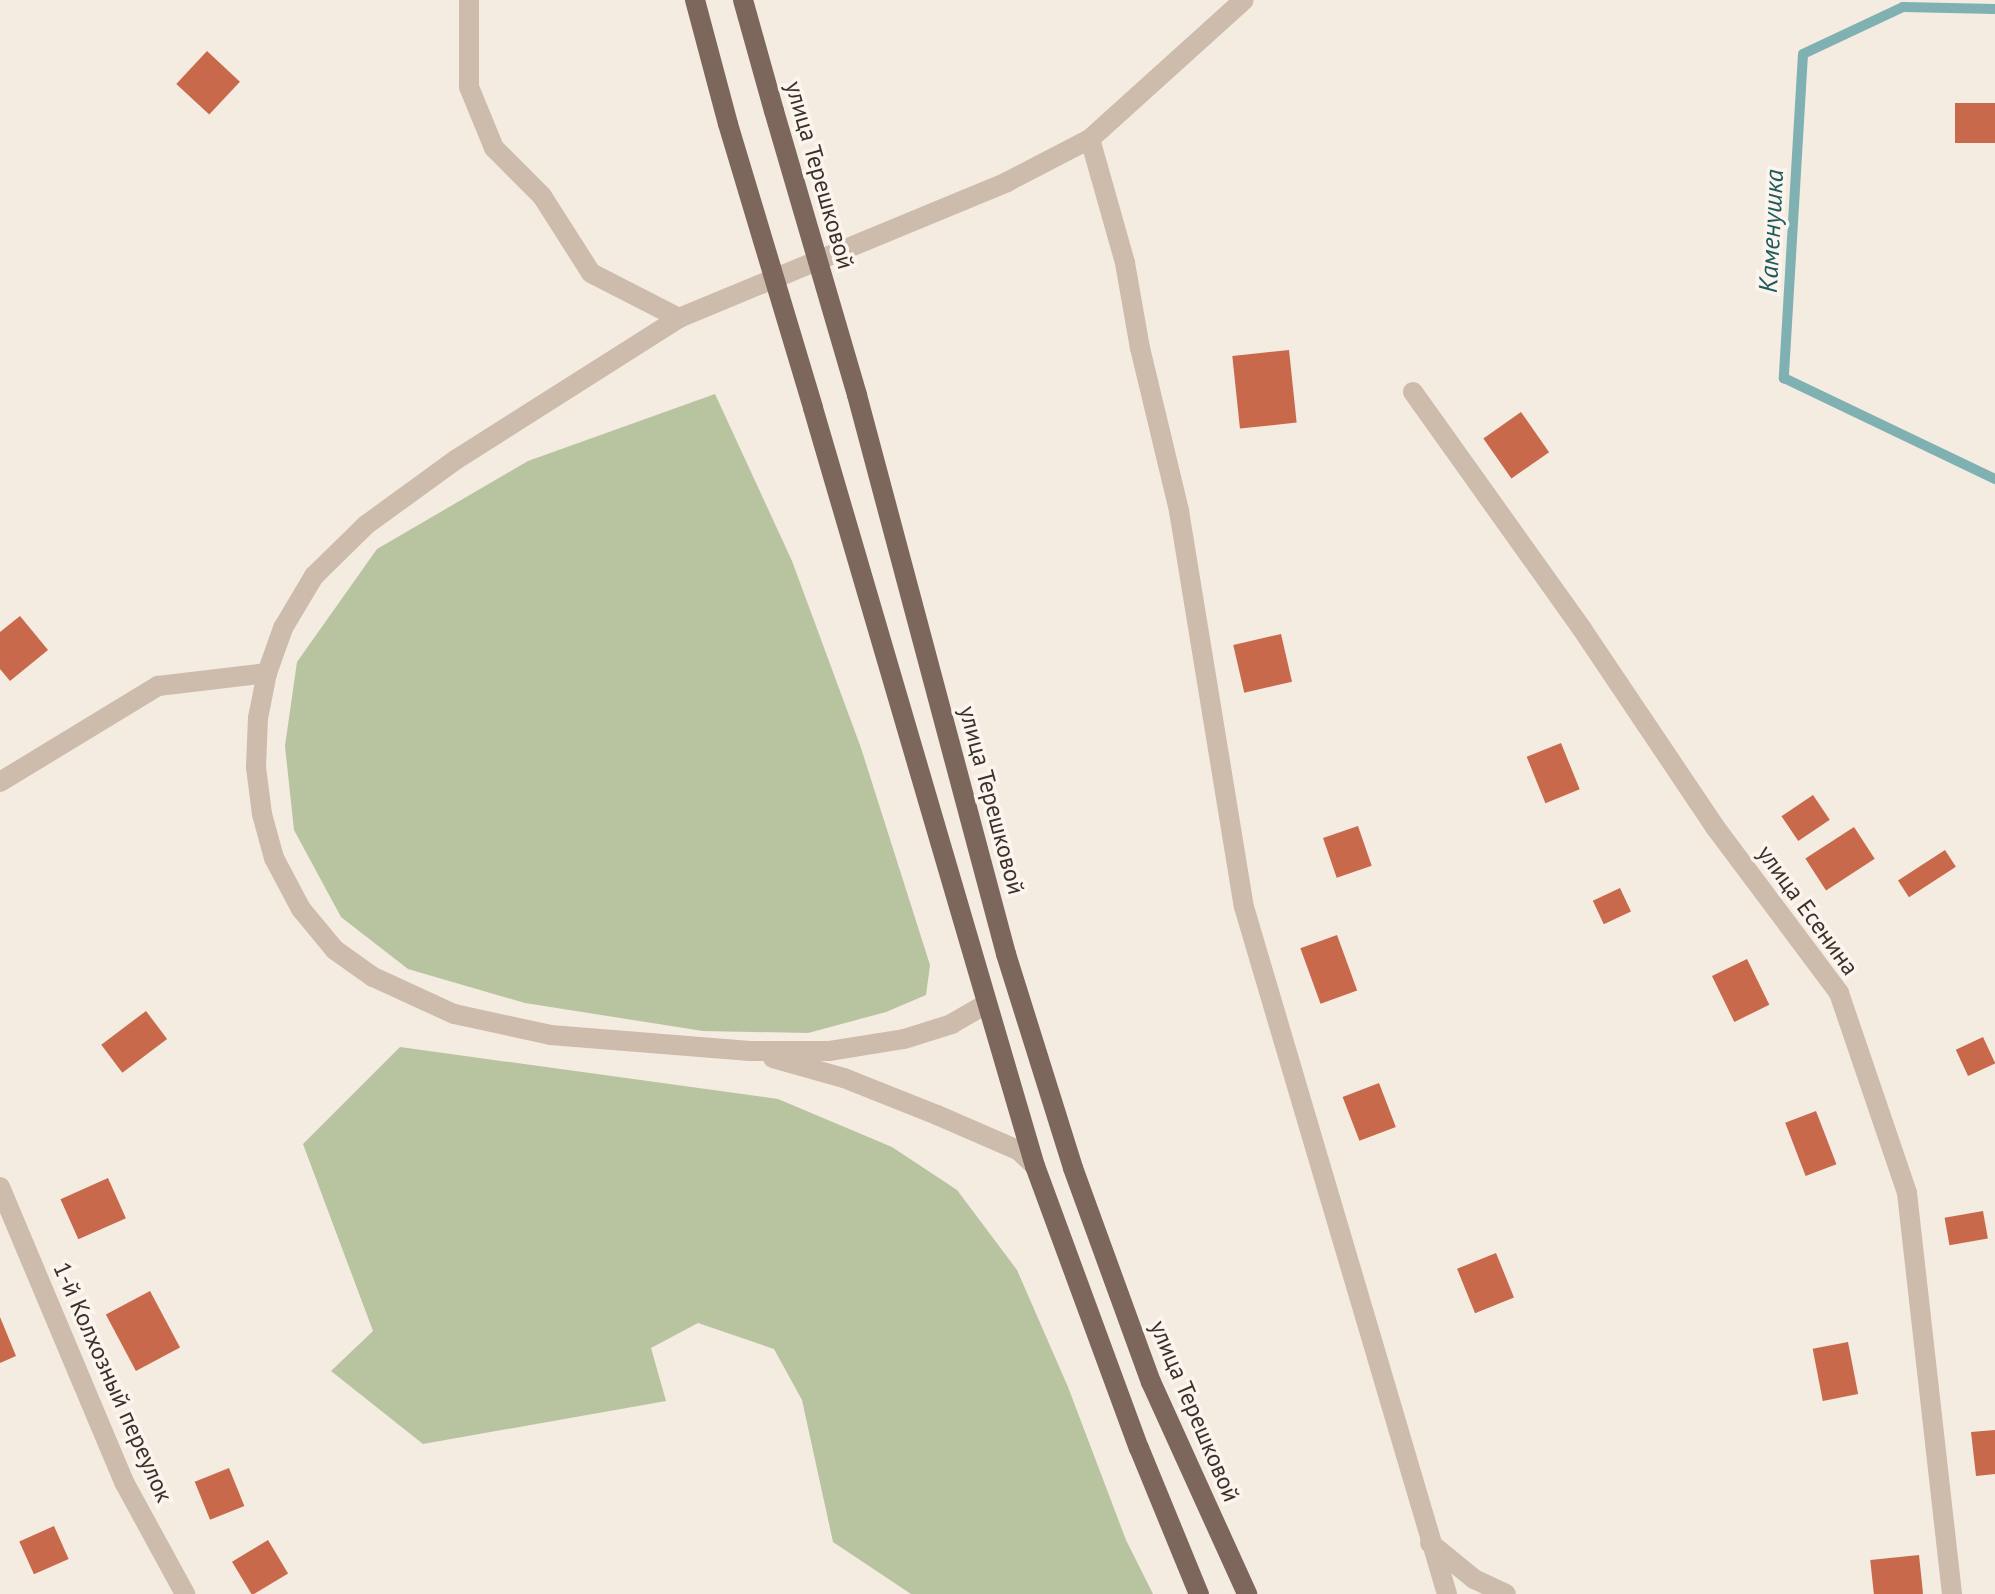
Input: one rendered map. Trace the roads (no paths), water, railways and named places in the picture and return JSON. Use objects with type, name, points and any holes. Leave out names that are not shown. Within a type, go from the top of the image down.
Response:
[{"type":"main road","points":[[695,0],[728,124],[1035,1166],[1139,1448],[1199,1594]]},
{"type":"main road","name":"улица Терешковой","points":[[743,0],[857,395],[1006,954],[1073,1168],[1151,1382],[1247,1594]]},
{"type":"street","points":[[469,0],[469,87],[494,148],[542,196],[591,273],[679,318]]},
{"type":"street","points":[[986,1004],[952,1024],[904,1039],[830,1051],[750,1051],[551,1035],[454,1014],[373,977],[335,950],[301,909],[274,858],[262,814],[256,767],[258,718],[267,673],[283,628],[314,576],[366,525],[457,459],[679,318],[1007,182],[1090,139],[1244,0]]},
{"type":"street","points":[[1090,139],[1125,263],[1140,348],[1179,511],[1244,907],[1429,1543],[1447,1594]]},
{"type":"street","name":"улица Есенина","points":[[1413,392],[1582,629],[1715,827],[1839,993],[1907,1193],[1952,1594]]},
{"type":"street","points":[[0,782],[158,686],[267,673]]},
{"type":"street","points":[[750,1051],[844,1078],[937,1115],[1018,1150],[1035,1166]]},
{"type":"street","name":"1-й Колхозный переулок","points":[[0,1187],[124,1482],[185,1594]]},
{"type":"street","points":[[1429,1543],[1474,1579],[1506,1594]]},
{"type":"waterway","name":"Каменушка","points":[[1995,9],[1903,7],[1803,54],[1784,378],[1995,479]]}]
